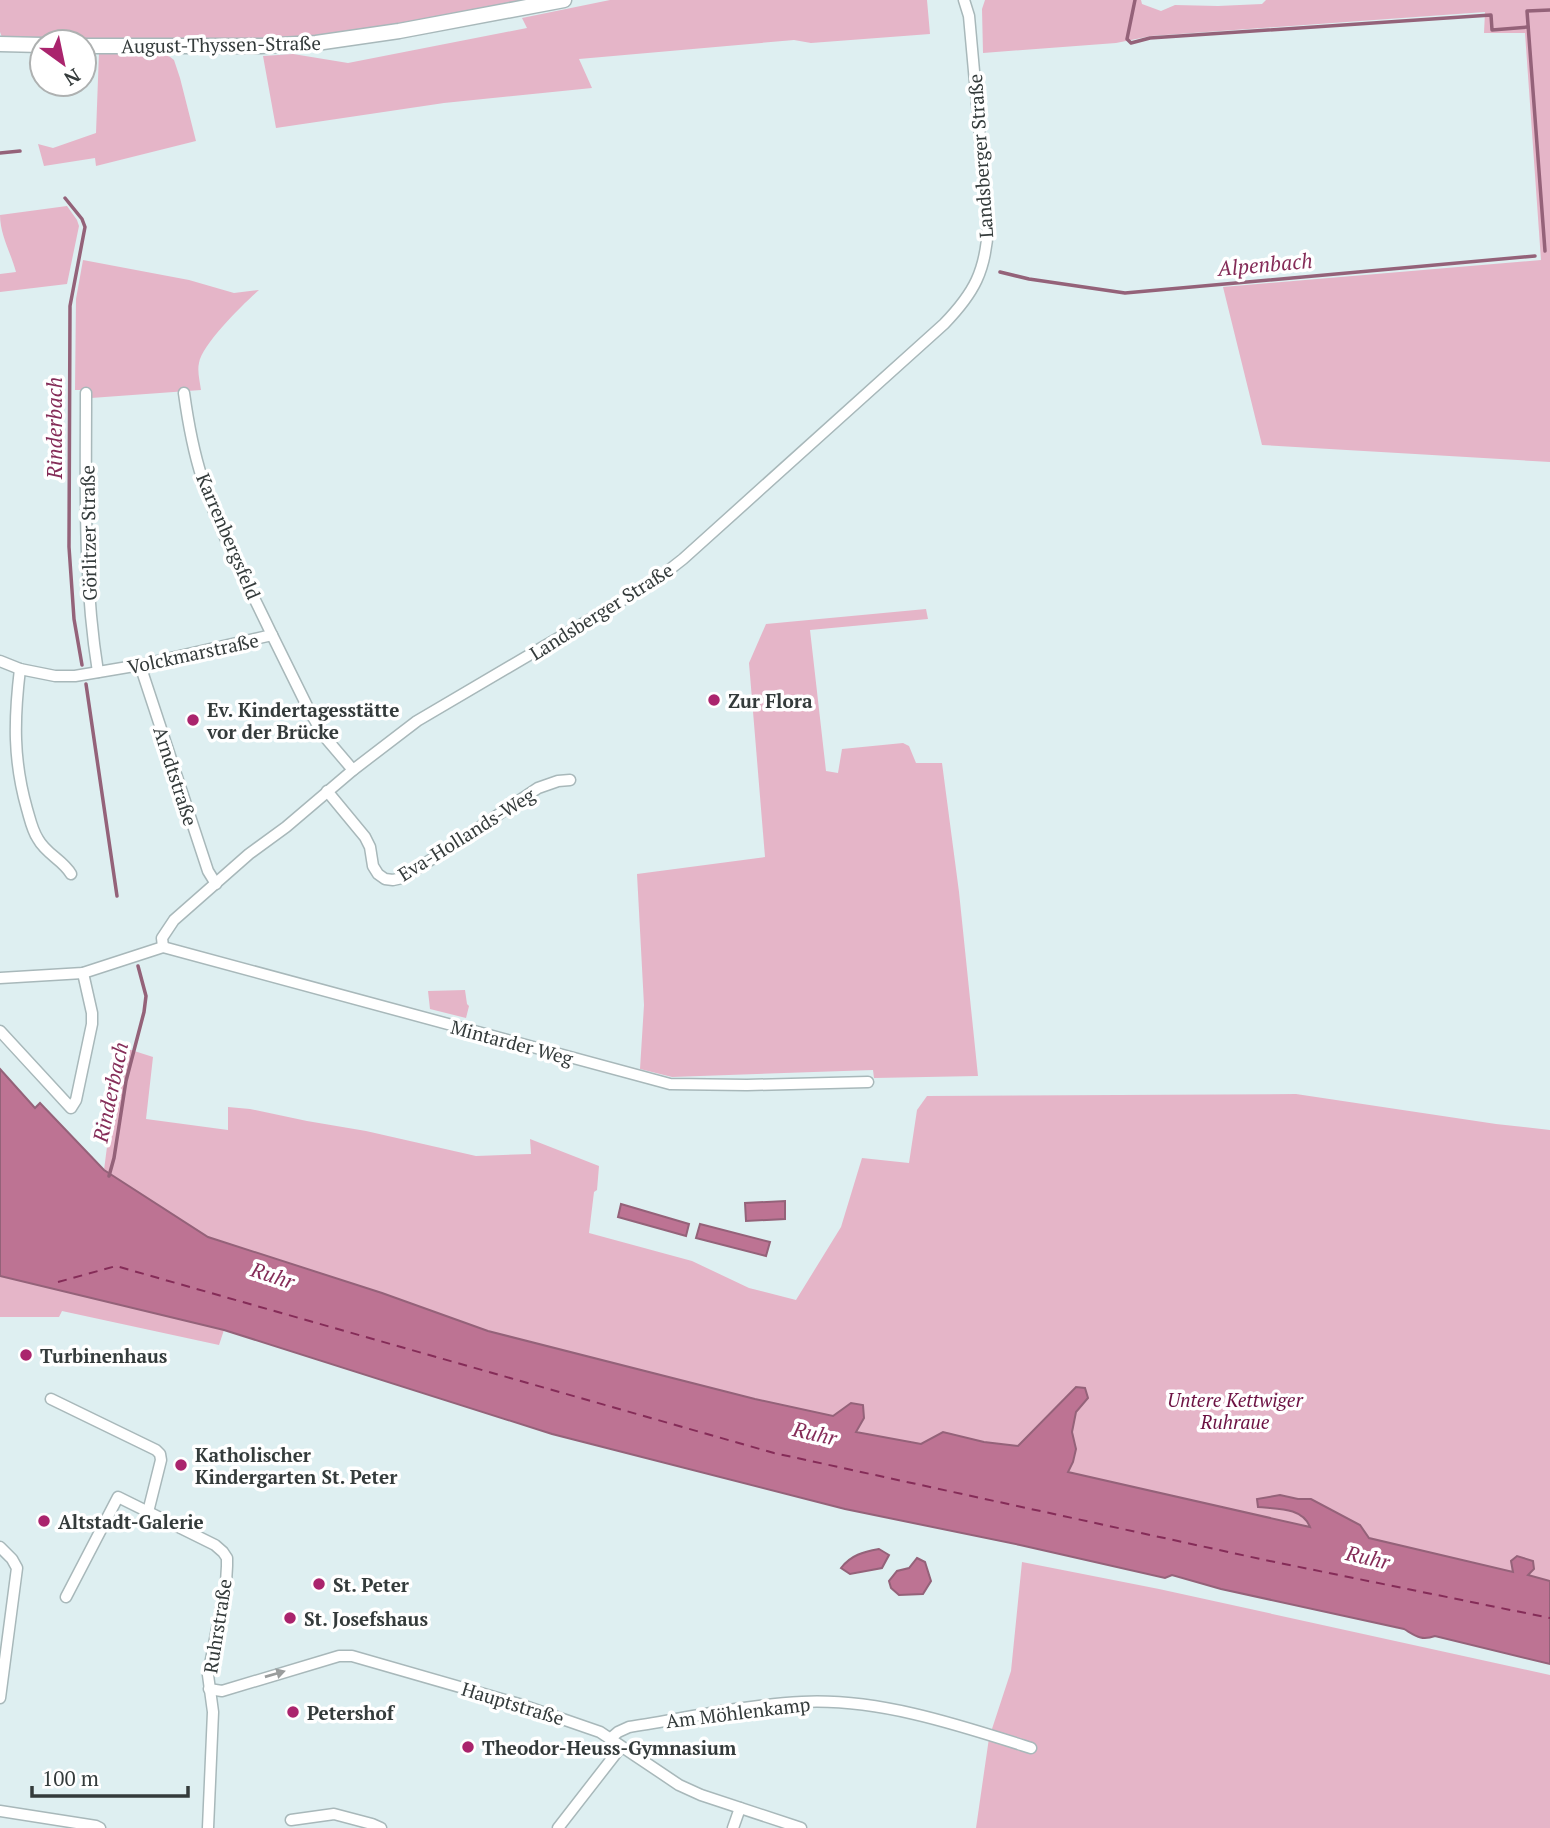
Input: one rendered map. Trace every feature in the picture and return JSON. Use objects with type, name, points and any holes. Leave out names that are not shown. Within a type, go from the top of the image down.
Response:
[{"type":"main road","name":"August-Thyssen-Straße","points":[[98,46],[261,46],[316,43],[399,31],[564,0]]},
{"type":"main road","points":[[0,44],[28,45]]},
{"type":"street","name":"Landsberger Straße","points":[[163,947],[162,938],[174,920],[249,854],[416,720],[660,578],[754,496],[963,304],[984,262],[988,226],[969,16],[964,0]]},
{"type":"street","name":"Landsberger Straße","points":[[969,16],[974,0]]},
{"type":"street","name":"Görlitzer Straße","points":[[86,393],[85,509],[90,616],[88,674]]},
{"type":"street","name":"Karrenbergsfeld","points":[[184,393],[189,434],[215,515],[272,635]]},
{"type":"street","name":"Volckmarstraße","points":[[0,661],[20,670],[55,677],[88,674],[272,635],[324,736],[353,770]]},
{"type":"street","name":"Arndtstraße","points":[[140,665],[208,871],[216,884]]},
{"type":"street","points":[[20,670],[15,747],[23,795],[40,843],[47,852],[67,866],[71,874]]},
{"type":"street","name":"Eva-Hollands-Weg","points":[[327,791],[365,837],[378,874],[393,880],[402,878],[432,859],[538,788],[570,780]]},
{"type":"street","points":[[0,978],[83,974],[163,947]]},
{"type":"street","name":"Mintarder Weg","points":[[163,947],[670,1084],[869,1082]]},
{"type":"street","points":[[0,1031],[71,1108],[76,1100],[92,1024],[83,974]]},
{"type":"street","points":[[51,1399],[156,1450],[161,1460],[148,1512]]},
{"type":"street","name":"Ruhrstraße","points":[[66,1597],[118,1497],[215,1545],[227,1558],[226,1583],[208,1675],[213,1712],[208,1828]]},
{"type":"street","points":[[0,1547],[18,1567],[0,1698]]},
{"type":"street","name":"Hauptstraße","points":[[209,1689],[222,1691],[339,1656],[352,1656],[519,1704],[600,1732],[679,1785],[701,1796],[800,1828]]},
{"type":"street","name":"Am Möhlenkamp","points":[[611,1738],[629,1727],[781,1704],[825,1702],[858,1704],[907,1713],[1031,1748]]},
{"type":"street","points":[[558,1828],[621,1747]]},
{"type":"street","points":[[733,1828],[740,1808]]},
{"type":"street","points":[[0,1811],[100,1828]]},
{"type":"street","points":[[291,1820],[334,1815],[381,1828]]},
{"type":"green space","points":[[0,0],[537,0],[400,24],[297,38],[202,41],[98,40],[98,28],[28,28],[28,39],[3,40],[0,32]]},
{"type":"green space","points":[[610,0],[927,0],[930,34],[811,43],[794,40],[579,59],[592,88],[444,103],[276,128],[263,56],[293,54],[348,63],[527,28],[522,18]]},
{"type":"green space","points":[[985,0],[1141,0],[1142,4],[1161,11],[1175,5],[1262,4],[1266,0],[1550,0],[1550,462],[1262,445],[1223,287],[1541,260],[1525,33],[1484,33],[1485,12],[1151,36],[1116,43],[983,53],[982,9]]},
{"type":"green space","points":[[99,52],[165,53],[174,60],[196,141],[96,166],[95,158],[44,166],[38,144],[53,148],[96,133]]},
{"type":"green space","points":[[67,206],[79,226],[67,284],[0,292],[0,274],[16,272],[0,215]]},
{"type":"green space","points":[[83,260],[189,280],[234,293],[259,290],[224,324],[202,355],[198,369],[201,390],[91,398],[90,390],[75,390],[76,299]]},
{"type":"green space","points":[[926,609],[928,619],[810,630],[826,771],[838,773],[842,749],[903,743],[909,746],[916,763],[942,763],[959,892],[978,1076],[874,1078],[873,1070],[672,1077],[640,1069],[644,1005],[637,874],[765,857],[749,663],[766,624]]},
{"type":"green space","points":[[465,990],[469,1006],[466,1018],[430,1009],[428,991]]},
{"type":"green space","name":"Untere Kettwiger Ruhraue","points":[[128,1049],[153,1057],[146,1119],[228,1130],[228,1107],[250,1109],[476,1156],[531,1154],[530,1139],[599,1166],[589,1233],[692,1261],[749,1288],[796,1300],[841,1227],[862,1158],[909,1163],[917,1110],[927,1096],[1296,1094],[1550,1130],[1550,1605],[1067,1472],[1076,1449],[1072,1432],[1076,1412],[1088,1398],[1076,1387],[1018,1446],[984,1442],[921,1444],[855,1432],[864,1418],[851,1403],[834,1416],[755,1399],[488,1331],[382,1293],[208,1237],[104,1170],[111,1116]]},
{"type":"green space","points":[[0,1276],[224,1330],[219,1345],[62,1311],[59,1317],[0,1317]]},
{"type":"green space","points":[[1022,1562],[1159,1589],[1550,1675],[1550,1828],[976,1828],[989,1738],[1011,1671]]},
{"type":"water","name":"Ruhr","points":[[0,1069],[35,1108],[40,1103],[104,1170],[208,1237],[382,1293],[488,1331],[755,1399],[833,1416],[851,1403],[863,1405],[864,1418],[856,1432],[921,1444],[943,1432],[984,1442],[1018,1446],[1076,1387],[1085,1388],[1088,1398],[1076,1412],[1072,1432],[1076,1449],[1068,1472],[1310,1527],[1306,1520],[1295,1512],[1258,1507],[1257,1499],[1280,1495],[1311,1499],[1360,1525],[1369,1538],[1513,1572],[1511,1561],[1517,1556],[1533,1561],[1534,1569],[1528,1575],[1550,1581],[1550,1664],[1435,1636],[1422,1638],[1404,1629],[1221,1589],[1172,1575],[1165,1578],[845,1509],[552,1434],[224,1330],[0,1276]]},
{"type":"water","points":[[785,1201],[785,1219],[746,1221],[745,1203]]},
{"type":"water","points":[[621,1204],[689,1224],[686,1236],[618,1217]]},
{"type":"water","points":[[700,1224],[770,1242],[766,1256],[696,1238]]},
{"type":"water","points":[[879,1549],[889,1555],[882,1568],[850,1574],[841,1568],[858,1555]]},
{"type":"water","points":[[917,1558],[925,1562],[931,1581],[923,1594],[899,1595],[891,1588],[889,1581],[897,1571],[909,1568]]},
{"type":"waterway","points":[[1135,0],[1127,39],[1131,43],[1150,38],[1491,15],[1492,30],[1528,27]]},
{"type":"waterway","name":"Alpenbach","points":[[1545,251],[1527,11],[1550,10]]},
{"type":"waterway","name":"Rinderbach","points":[[0,153],[20,151]]},
{"type":"waterway","name":"Rinderbach","points":[[65,198],[85,227],[70,306],[69,547],[74,619],[82,665]]},
{"type":"waterway","name":"Alpenbach","points":[[1000,272],[1125,293],[1535,256]]},
{"type":"waterway","name":"Rinderbach","points":[[86,684],[117,896]]},
{"type":"waterway","name":"Rinderbach","points":[[109,1176],[126,1081],[144,1012],[146,996],[138,966]]},
{"type":"ferry route","points":[[58,1282],[116,1266],[774,1453],[1265,1560],[1550,1618]]},
{"type":"place","name":"Zur Flora","points":[[714,700]]},
{"type":"place","name":"Ev. Kindertagesstätte vor der Brücke","points":[[193,720]]},
{"type":"place","name":"Turbinenhaus","points":[[26,1355]]},
{"type":"place","name":"Katholischer Kindergarten St. Peter","points":[[181,1465]]},
{"type":"place","name":"Altstadt-Galerie","points":[[44,1521]]},
{"type":"place","name":"St. Peter","points":[[319,1584]]},
{"type":"place","name":"St. Josefshaus","points":[[290,1618]]},
{"type":"place","name":"Petershof","points":[[293,1712]]},
{"type":"place","name":"Theodor-Heuss-Gymnasium","points":[[468,1747]]}]
